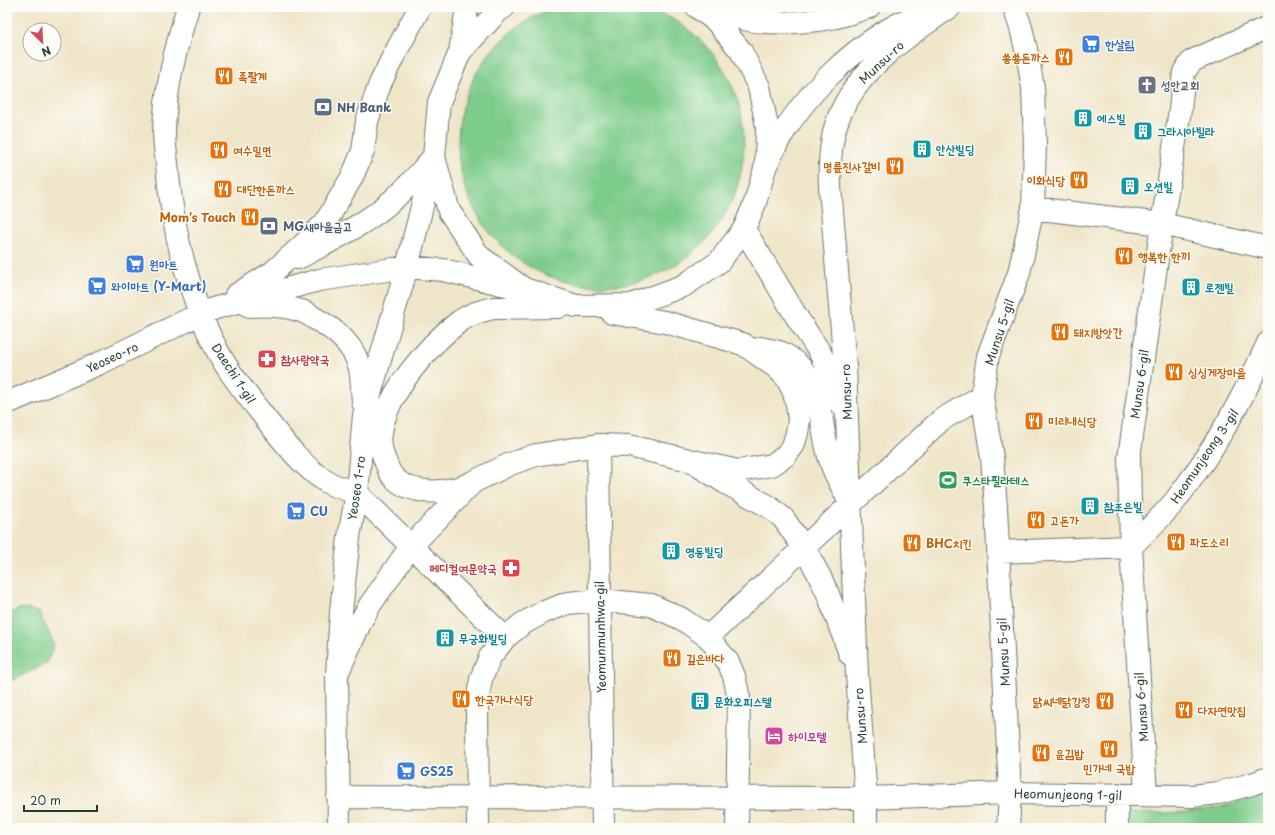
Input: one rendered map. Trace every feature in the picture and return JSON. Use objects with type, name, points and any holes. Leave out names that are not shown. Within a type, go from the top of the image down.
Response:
[{"type":"street","name":"Daechi 1-gil","points":[[188,7],[180,33],[168,87],[164,132],[168,185],[176,234],[208,311],[218,353],[231,373],[274,430],[306,465],[319,477],[331,484],[357,493],[505,638]]},
{"type":"street","points":[[273,272],[325,223],[352,177],[363,150],[367,121],[380,84],[402,39],[420,7]]},
{"type":"street","points":[[467,7],[460,52],[439,102],[434,157],[448,210],[475,250],[480,256],[524,289]]},
{"type":"street","points":[[460,52],[498,11],[504,7]]},
{"type":"street","points":[[697,7],[716,21],[741,52],[758,87],[767,126],[766,166]]},
{"type":"street","points":[[716,8],[739,18],[759,21],[786,22],[832,18],[869,7]]},
{"type":"street","points":[[742,344],[777,368],[786,377],[793,390],[797,404],[799,420],[793,446],[785,456],[772,465],[738,471],[629,446],[598,445],[536,455],[510,464],[473,482],[453,489],[435,491],[419,490],[398,481],[390,474],[384,459],[380,442],[381,432],[389,406],[398,390],[433,344],[462,320],[485,310],[494,308],[631,305],[683,286],[719,262],[744,229],[755,203],[766,166],[783,133],[805,103],[825,80],[856,52],[885,31],[932,7]]},
{"type":"street","name":"Munsu-ro","points":[[866,828],[866,798],[858,674],[845,367],[829,166],[832,142],[840,113],[858,82],[889,51],[927,22],[950,7]]},
{"type":"street","name":"Munsu 5-gil","points":[[1008,828],[1010,793],[999,552],[992,458],[982,396],[988,356],[1019,273],[1033,208],[1035,145],[1033,88],[1026,50],[1014,7]]},
{"type":"street","name":"Munsu 6-gil","points":[[1146,795],[1131,547],[1129,458],[1162,224],[1180,110],[1184,72],[1192,62],[1268,27]]},
{"type":"street","points":[[208,311],[273,272],[352,229],[380,210],[395,198],[434,157]]},
{"type":"street","name":"Yeoseo 1-ro","points":[[339,828],[337,674],[341,612],[349,537],[357,493],[364,415],[407,267],[434,157]]},
{"type":"street","points":[[1033,208],[1162,224],[1268,248]]},
{"type":"street","points":[[744,229],[798,319],[820,351],[828,367],[847,423]]},
{"type":"street","points":[[208,311],[319,280],[407,267],[443,270],[524,289],[576,306],[665,322],[742,344],[781,353],[797,364],[808,377],[818,397],[830,461],[851,504]]},
{"type":"street","points":[[208,311],[265,305],[284,307],[302,311],[326,324],[342,336],[352,350],[360,368],[364,415]]},
{"type":"street","name":"Yeoseo-ro","points":[[7,404],[98,364],[208,311]]},
{"type":"street","name":"Heomunjeong 3-gil","points":[[1131,547],[1174,502],[1205,459],[1227,425],[1268,344]]},
{"type":"street","points":[[708,637],[941,420],[982,396]]},
{"type":"street","name":"Yeomunmunhwa-gil","points":[[598,445],[603,828]]},
{"type":"street","points":[[689,460],[726,483],[768,506],[783,518],[804,548],[828,594],[858,674]]},
{"type":"street","points":[[337,674],[360,621],[411,546],[473,482]]},
{"type":"street","points":[[999,552],[1131,547]]},
{"type":"street","points":[[478,828],[477,702],[481,679],[490,657],[505,638],[522,624],[544,612],[568,603],[600,600],[651,604],[682,619],[708,637],[728,662],[734,676],[739,698],[737,828]]},
{"type":"street","name":"Heomunjeong 1-gil","points":[[338,797],[866,798],[1010,793],[1192,796],[1218,793],[1268,778]]},
{"type":"street","points":[[1117,794],[1117,828]]},
{"type":"green space","points":[[601,0],[629,3],[656,11],[692,32],[712,52],[727,76],[738,101],[744,143],[741,171],[733,198],[712,234],[692,254],[668,269],[643,280],[601,286],[573,283],[546,275],[510,254],[490,234],[475,210],[464,185],[458,143],[461,115],[469,88],[490,52],[510,32],[534,17],[559,6]]},
{"type":"green space","points":[[21,608],[39,612],[54,644],[47,663],[7,683],[7,615]]},
{"type":"green space","points":[[1268,791],[1268,828],[1129,828],[1128,813],[1164,813],[1200,810],[1234,803]]},
{"type":"place","name":"한살림","points":[[1091,44]]},
{"type":"place","name":"쑝쑝돈까스","points":[[1064,57]]},
{"type":"place","name":"족팔계","points":[[224,76]]},
{"type":"place","name":"성안교회","points":[[1147,85]]},
{"type":"place","name":"NH Bank","points":[[323,107]]},
{"type":"place","name":"에스빌","points":[[1083,118]]},
{"type":"place","name":"그라시아빌라","points":[[1143,131]]},
{"type":"place","name":"안산빌딩","points":[[922,149]]},
{"type":"place","name":"여수밀면","points":[[219,150]]},
{"type":"place","name":"명륜진사갈비","points":[[895,166]]},
{"type":"place","name":"이화식당","points":[[1079,180]]},
{"type":"place","name":"오션빌","points":[[1130,186]]},
{"type":"place","name":"대단한돈까스","points":[[223,189]]},
{"type":"place","name":"Mom's Touch","points":[[250,217]]},
{"type":"place","name":"MG새마을금고","points":[[269,226]]},
{"type":"place","name":"행복한 한끼","points":[[1124,256]]},
{"type":"place","name":"원마트","points":[[135,264]]},
{"type":"place","name":"와이마트 (Y-Mart)","points":[[97,286]]},
{"type":"place","name":"로젠빌","points":[[1191,287]]},
{"type":"place","name":"돼지방앗간","points":[[1060,332]]},
{"type":"place","name":"참사랑약국","points":[[267,359]]},
{"type":"place","name":"싱싱게장마을","points":[[1174,372]]},
{"type":"place","name":"미리내식당","points":[[1034,421]]},
{"type":"place","name":"쿠스타필라테스","points":[[948,480]]},
{"type":"place","name":"참조은빌","points":[[1090,506]]},
{"type":"place","name":"CU","points":[[296,511]]},
{"type":"place","name":"고돈가","points":[[1036,520]]},
{"type":"place","name":"파도소리","points":[[1176,542]]},
{"type":"place","name":"BHC치킨","points":[[912,543]]},
{"type":"place","name":"영동빌딩","points":[[671,551]]},
{"type":"place","name":"메디컬여문약국","points":[[511,568]]},
{"type":"place","name":"무궁화빌딩","points":[[445,638]]},
{"type":"place","name":"깊은바다","points":[[672,658]]},
{"type":"place","name":"한국가나식당","points":[[461,699]]},
{"type":"place","name":"문화오피스텔","points":[[700,701]]},
{"type":"place","name":"닭씨네닭강정","points":[[1105,701]]},
{"type":"place","name":"다자연맛집","points":[[1184,710]]},
{"type":"place","name":"하이모텔","points":[[774,736]]},
{"type":"place","name":"민가네 국밥","points":[[1109,749]]},
{"type":"place","name":"윤김밥","points":[[1041,753]]},
{"type":"place","name":"GS25","points":[[406,771]]}]
